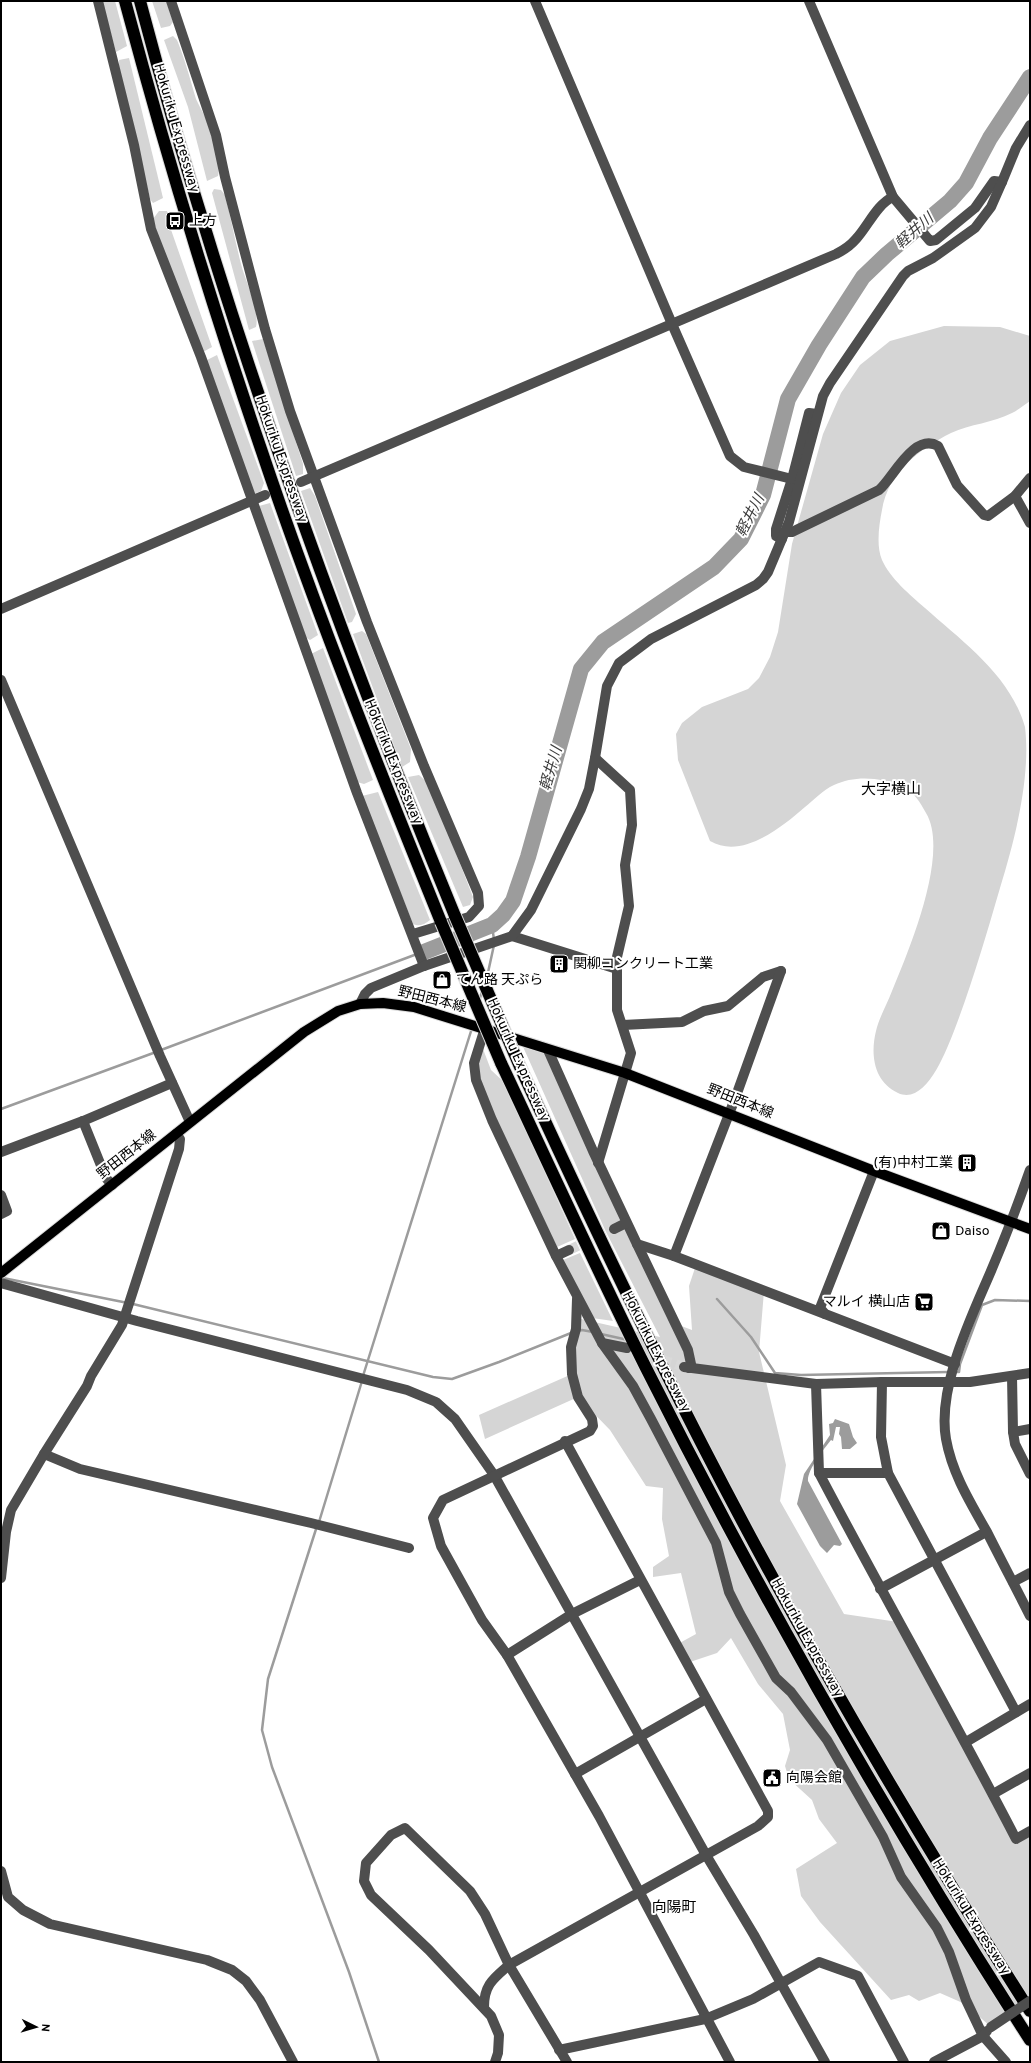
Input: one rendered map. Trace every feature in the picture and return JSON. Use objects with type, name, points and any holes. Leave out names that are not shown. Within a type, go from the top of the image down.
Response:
[{"type":"highway","name":"Hokuriku Expressway","points":[[125,1],[178,190],[259,446],[338,664],[441,922],[501,1064],[646,1367],[781,1624],[859,1761],[928,1876],[1030,2040]]},
{"type":"highway","name":"Hokuriku Expressway","points":[[140,1],[192,183],[278,452],[351,655],[401,784],[455,916],[521,1069],[591,1221],[657,1356],[739,1514],[799,1624],[873,1754],[940,1868],[1030,2011]]},
{"type":"main road","name":"野田西本線","points":[[1,1273],[318,1022],[338,1011],[360,1004],[383,1002],[408,1006],[485,1028],[548,1050],[625,1073],[730,1112],[874,1171],[1030,1229]]},
{"type":"street","points":[[98,1],[134,145],[151,229],[201,357],[357,793],[412,934],[412,940],[423,963]]},
{"type":"street","points":[[171,1],[209,111],[265,329],[290,411],[370,629],[424,766],[478,893],[479,906],[469,917],[412,934]]},
{"type":"street","points":[[535,1],[672,324],[730,456],[744,467],[787,478]]},
{"type":"street","points":[[809,1],[893,197],[927,239],[933,242],[936,240],[975,208],[994,181],[1002,182]]},
{"type":"street","points":[[360,1004],[365,994],[371,988],[423,963],[500,941],[512,936],[531,910],[581,809],[589,789],[607,686],[619,663],[651,639],[756,585],[763,579],[768,572],[784,535],[796,501],[818,414],[830,383],[908,271],[933,258],[975,228],[990,207],[1016,148],[1030,125]]},
{"type":"street","points":[[300,482],[845,249],[857,238],[885,202],[893,197]]},
{"type":"street","points":[[818,414],[809,413],[787,478],[776,529],[776,536],[792,532],[879,490],[884,486],[899,464],[912,451],[919,446],[932,443],[938,446],[942,451],[956,485],[984,515],[988,516],[1015,496],[1030,478]]},
{"type":"street","points":[[1,609],[252,502],[265,495]]},
{"type":"street","points":[[1015,496],[1030,523]]},
{"type":"street","points":[[1,680],[158,1051],[190,1122]]},
{"type":"street","points":[[595,758],[630,790],[632,825],[625,865],[629,906],[617,957],[617,1010],[631,1053],[598,1163]]},
{"type":"street","points":[[512,936],[617,969]]},
{"type":"street","points":[[623,1025],[682,1022],[704,1011],[728,1006],[763,977],[781,972],[730,1112],[674,1256]]},
{"type":"street","points":[[485,1028],[474,1063],[476,1080],[492,1120],[556,1256],[601,1341],[633,1386],[716,1543],[729,1592],[776,1678],[791,1692],[827,1740],[883,1836],[901,1877],[937,1928],[949,1952],[966,2000],[983,2036],[1006,2062]]},
{"type":"street","points":[[548,1050],[626,1224],[689,1353],[686,1367],[816,1384],[950,1380],[970,1382],[1030,1373]]},
{"type":"street","points":[[1,1152],[83,1121],[172,1083]]},
{"type":"street","points":[[83,1121],[106,1178],[112,1184]]},
{"type":"street","points":[[1,1578],[6,1532],[11,1510],[44,1454],[88,1386],[92,1376],[114,1339],[124,1317],[179,1149],[180,1139],[176,1134]]},
{"type":"street","points":[[1030,1170],[1011,1221],[961,1342],[950,1380],[946,1412],[945,1438],[951,1460],[963,1490],[1030,1616]]},
{"type":"street","points":[[825,1314],[820,1308],[820,1304],[874,1171]]},
{"type":"street","points":[[1,1195],[7,1211],[1,1214]]},
{"type":"street","points":[[614,1229],[626,1224]]},
{"type":"street","points":[[636,1244],[674,1256],[825,1314],[954,1366]]},
{"type":"street","points":[[556,1256],[569,1250]]},
{"type":"street","points":[[1,1283],[124,1317],[407,1390],[436,1402],[455,1419],[494,1475],[641,1736],[706,1855],[825,2062]]},
{"type":"street","points":[[577,1297],[571,1356],[572,1374],[578,1397],[592,1419],[593,1426],[590,1430],[443,1500],[433,1518],[441,1546],[482,1620],[507,1655],[575,1774],[730,2062]]},
{"type":"street","points":[[601,1341],[627,1348]]},
{"type":"street","points":[[1012,1376],[1013,1432],[1015,1444],[1030,1474]]},
{"type":"street","points":[[882,1382],[881,1438],[888,1474],[1016,1712]]},
{"type":"street","points":[[816,1384],[819,1472],[880,1589],[966,1742],[1016,1838],[1030,1831]]},
{"type":"street","points":[[1013,1432],[1030,1429]]},
{"type":"street","points":[[484,2007],[484,1994],[493,1979],[509,1965],[764,1822],[768,1817],[768,1811],[565,1441]]},
{"type":"street","points":[[44,1454],[80,1469],[315,1524],[409,1548]]},
{"type":"street","points":[[819,1472],[888,1474]]},
{"type":"street","points":[[880,1589],[986,1532]]},
{"type":"street","points":[[1012,1582],[1030,1572]]},
{"type":"street","points":[[507,1655],[572,1614],[640,1580]]},
{"type":"street","points":[[575,1774],[706,1699]]},
{"type":"street","points":[[966,1742],[1030,1704]]},
{"type":"street","points":[[993,1794],[1030,1773]]},
{"type":"street","points":[[494,2062],[498,2053],[499,2035],[491,2016],[484,2007],[371,1895],[364,1881],[366,1862],[391,1835],[406,1828],[470,1891],[485,1914],[509,1965],[567,2062]]},
{"type":"street","points":[[1,1871],[8,1897],[23,1910],[50,1924],[207,1960],[232,1970],[246,1981],[260,2000],[293,2062]]},
{"type":"street","points":[[559,2050],[706,2019],[753,1999],[819,1962],[858,1976],[904,2062]]},
{"type":"street","points":[[934,2062],[983,2036],[991,2027],[1030,2001]]},
{"type":"shaded area","points":[[102,1],[115,1],[127,46],[116,52]]},
{"type":"shaded area","points":[[152,1],[166,1],[173,22],[170,26],[161,28]]},
{"type":"shaded area","points":[[173,36],[177,40],[180,47],[196,99],[206,119],[213,139],[217,156],[219,171],[218,176],[207,181],[188,107],[164,40]]},
{"type":"shaded area","points":[[129,58],[163,198],[153,203],[150,199],[119,67],[119,60]]},
{"type":"shaded area","points":[[214,189],[221,190],[225,195],[241,264],[254,304],[257,320],[256,327],[249,330],[212,193]]},
{"type":"shaded area","points":[[159,211],[167,211],[169,224],[212,347],[203,352],[160,243],[153,219]]},
{"type":"shaded area","points":[[944,326],[1000,327],[1030,336],[1030,401],[1005,416],[966,427],[939,439],[907,464],[898,474],[885,497],[879,529],[880,554],[886,567],[901,586],[969,647],[997,675],[1018,708],[1025,727],[1026,766],[1024,787],[1016,829],[1006,869],[961,1013],[946,1051],[934,1074],[917,1092],[908,1095],[898,1093],[890,1088],[879,1075],[874,1058],[874,1040],[877,1026],[917,927],[930,876],[933,852],[932,830],[926,813],[921,805],[910,792],[895,784],[868,778],[851,780],[834,785],[826,790],[785,823],[761,839],[735,847],[722,846],[710,841],[678,760],[676,734],[682,723],[702,707],[748,689],[759,678],[770,657],[778,632],[792,544],[823,434],[841,393],[860,365],[890,341]]},
{"type":"shaded area","points":[[263,339],[303,464],[303,474],[296,476],[252,341]]},
{"type":"shaded area","points":[[217,355],[264,483],[261,491],[254,494],[205,361]]},
{"type":"shaded area","points":[[310,488],[315,496],[356,614],[352,622],[348,623],[301,491]]},
{"type":"shaded area","points":[[270,503],[318,635],[310,640],[305,637],[259,506]]},
{"type":"shaded area","points":[[362,631],[366,634],[411,749],[410,762],[402,767],[353,634]]},
{"type":"shaded area","points":[[323,648],[373,780],[364,784],[357,782],[311,654]]},
{"type":"shaded area","points":[[419,775],[429,784],[473,897],[470,905],[463,907],[408,777]]},
{"type":"shaded area","points":[[378,792],[430,920],[422,925],[413,924],[362,796]]},
{"type":"shaded area","points":[[520,1040],[548,1050],[676,1324],[692,1330],[689,1286],[696,1265],[764,1291],[759,1352],[786,1465],[780,1501],[844,1614],[898,1622],[1016,1838],[1030,1831],[1030,2002],[991,2027],[965,2004],[940,1993],[919,2001],[909,1995],[891,2000],[820,1922],[801,1896],[796,1869],[837,1843],[819,1819],[812,1800],[789,1779],[785,1766],[790,1750],[783,1714],[758,1684],[731,1638],[717,1653],[687,1663],[676,1645],[696,1634],[681,1573],[653,1577],[653,1567],[669,1556],[662,1519],[663,1488],[646,1486],[610,1430],[578,1397],[485,1439],[479,1415],[572,1374],[577,1318],[660,1337],[606,1232]]},
{"type":"shaded area","points":[[483,1049],[491,1070],[504,1082],[575,1239],[557,1247],[496,1118],[480,1079],[479,1062]]},
{"type":"shaded area","points":[[580,1253],[613,1321],[592,1318],[563,1260]]},
{"type":"shaded area","points":[[835,1419],[849,1424],[853,1437],[857,1443],[850,1449],[842,1449],[841,1437],[839,1434],[840,1427],[836,1427],[833,1441],[831,1440],[820,1454],[808,1476],[808,1481],[842,1544],[840,1546],[834,1545],[827,1553],[820,1546],[797,1504],[804,1474],[830,1435],[829,1424],[833,1423]]},
{"type":"waterway","name":"軽井川","points":[[424,952],[492,925],[503,915],[513,901],[528,857],[581,669],[603,642],[714,567],[741,539],[763,495],[788,399],[819,345],[863,277],[887,254],[950,201],[966,183],[990,138],[1030,77]]},
{"type":"waterway","points":[[492,925],[494,940]]},
{"type":"waterway","points":[[487,977],[494,945]]},
{"type":"waterway","points":[[161,1050],[417,954]]},
{"type":"waterway","points":[[479,1002],[482,991]]},
{"type":"waterway","points":[[363,1376],[472,1028]]},
{"type":"waterway","points":[[1,1109],[156,1052]]},
{"type":"waterway","points":[[3,1278],[128,1303]]},
{"type":"waterway","points":[[717,1299],[751,1337],[775,1373],[801,1375],[948,1372]]},
{"type":"waterway","points":[[955,1372],[959,1372],[960,1364],[982,1305],[995,1300],[1030,1301]]},
{"type":"waterway","points":[[133,1304],[433,1377],[452,1379],[571,1333]]},
{"type":"waterway","points":[[578,1331],[582,1330],[593,1332]]},
{"type":"waterway","points":[[601,1334],[628,1340]]},
{"type":"waterway","points":[[319,1522],[362,1381]]},
{"type":"waterway","points":[[317,1526],[268,1679],[262,1730],[272,1767],[349,1972],[379,2062]]},
{"type":"tunnel","points":[[569,1250],[614,1229]]},
{"type":"tunnel","points":[[633,1350],[684,1367]]},
{"type":"place","name":"上方","points":[[175,221]]},
{"type":"place","name":"関柳コンクリート工業","points":[[559,964]]},
{"type":"place","name":"てん路 天ぷら","points":[[442,980]]},
{"type":"place","name":"(有)中村工業","points":[[967,1163]]},
{"type":"place","name":"Daiso","points":[[941,1231]]},
{"type":"place","name":"マルイ 横山店","points":[[924,1302]]},
{"type":"place","name":"向陽会館","points":[[772,1778]]},
{"type":"district","name":"大字横山","points":[[891,790]]},
{"type":"district","name":"向陽町","points":[[674,1908]]}]
